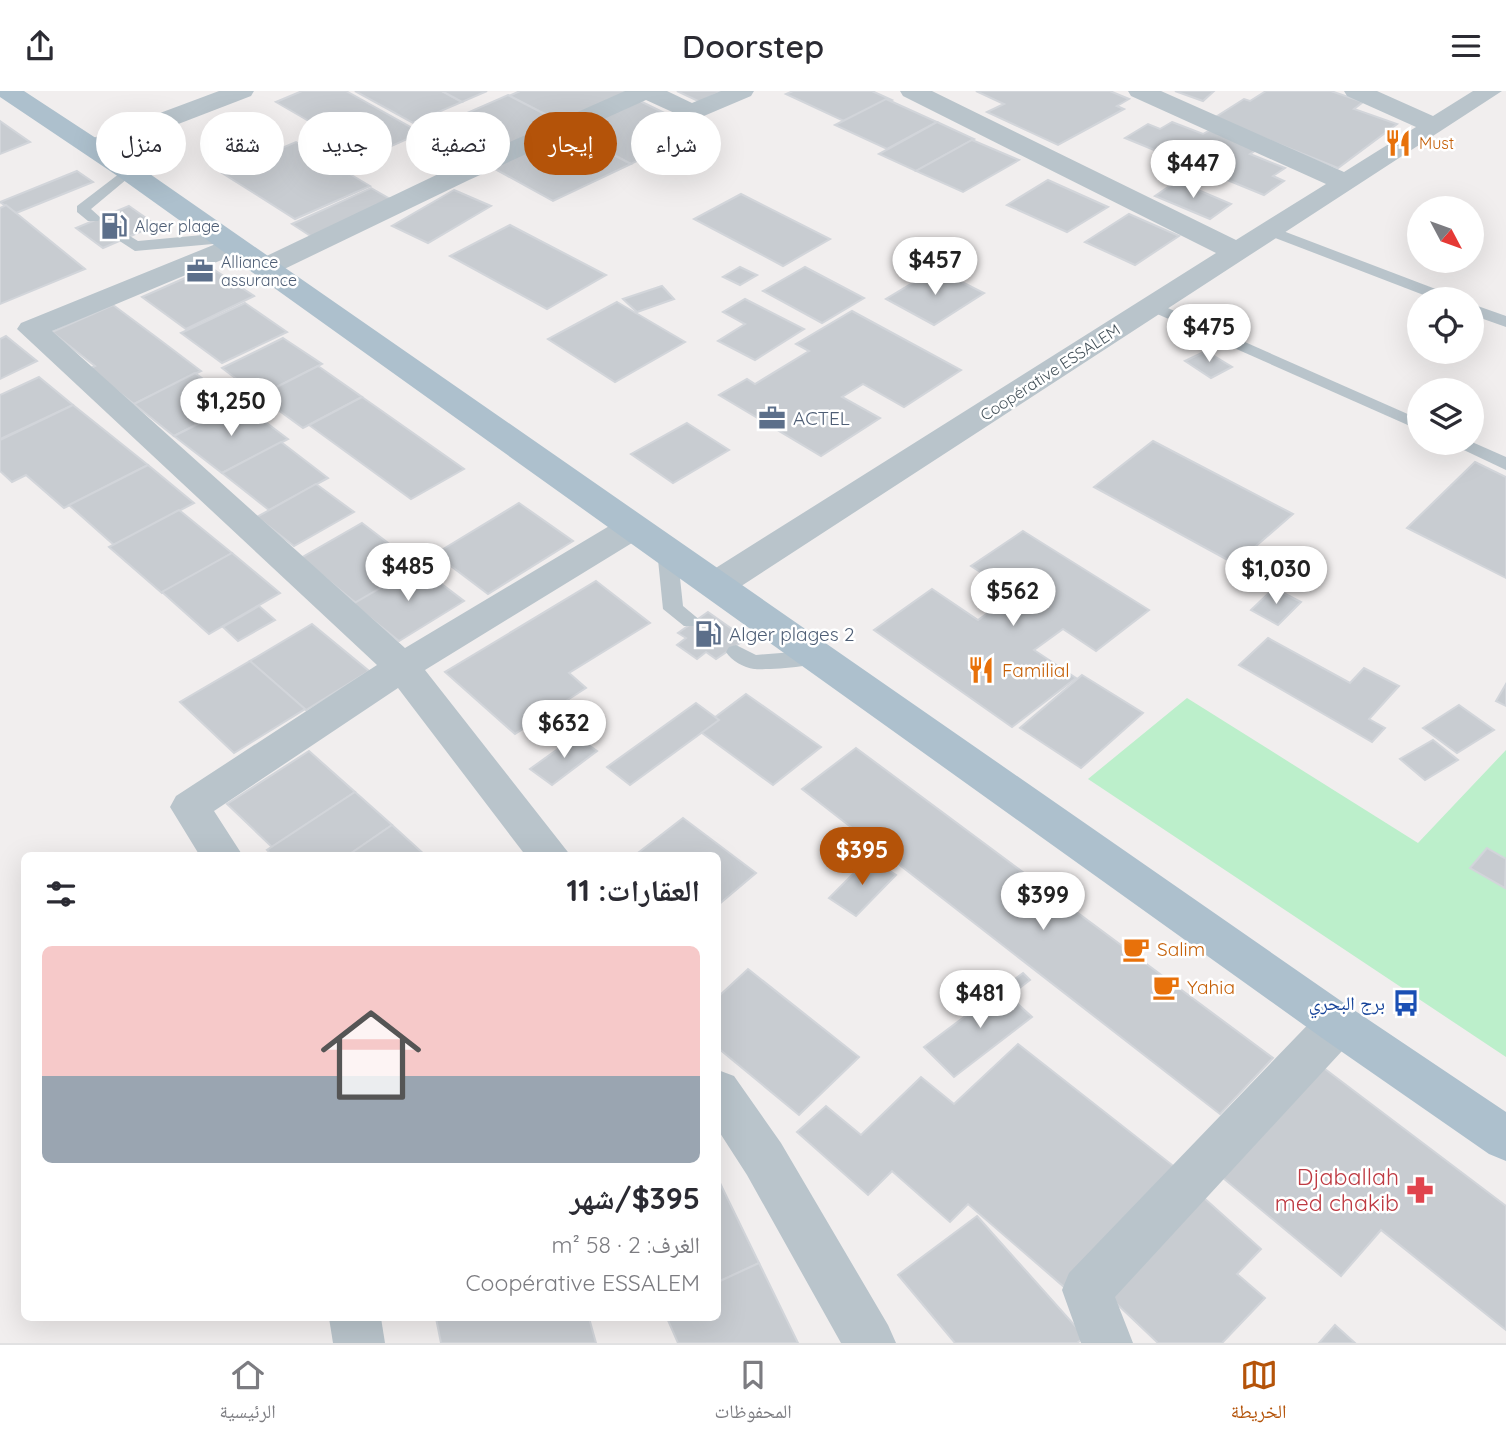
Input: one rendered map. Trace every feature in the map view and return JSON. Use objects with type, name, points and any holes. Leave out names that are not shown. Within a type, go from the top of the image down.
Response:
[{"type":"main road","points":[[7,91],[94,147]]},
{"type":"main road","points":[[134,175],[1338,1024],[1506,1139]]},
{"type":"street","points":[[94,147],[242,91]]},
{"type":"street","points":[[266,267],[460,174],[646,91],[692,113],[742,91]]},
{"type":"street","points":[[912,91],[1237,252]]},
{"type":"street","points":[[1140,91],[1346,183]]},
{"type":"street","points":[[1356,91],[1435,126]]},
{"type":"street","name":"Coopérative ESSALEM","points":[[716,585],[1490,91]]},
{"type":"street","points":[[229,241],[32,329],[401,667],[547,852]]},
{"type":"street","points":[[219,852],[190,807],[401,667],[633,527]]},
{"type":"street","points":[[1107,1343],[1087,1290],[1338,1024]]},
{"type":"street","points":[[721,1095],[764,1159],[870,1343]]},
{"type":"street","points":[[355,1321],[359,1343]]},
{"type":"lane","points":[[93,218],[82,209],[123,175]]},
{"type":"lane","points":[[1270,231],[1417,287]]},
{"type":"lane","points":[[120,235],[135,246],[229,241]]},
{"type":"lane","points":[[1153,306],[1407,420]]},
{"type":"lane","points":[[1484,314],[1506,322]]},
{"type":"lane","points":[[1484,454],[1506,464]]},
{"type":"lane","points":[[667,550],[673,609],[691,621]]},
{"type":"lane","points":[[736,652],[753,662],[819,657]]},
{"type":"green space","points":[[1187,698],[1418,843],[1506,750],[1506,1057],[1088,779]]},
{"type":"building","points":[[302,91],[346,91],[384,112],[298,112],[298,115],[276,102]]},
{"type":"building","points":[[355,91],[442,91],[462,102],[439,112],[406,112],[406,119]]},
{"type":"building","points":[[442,91],[487,91],[462,102]]},
{"type":"building","points":[[520,91],[622,91],[628,94],[590,112],[540,112],[509,96]]},
{"type":"building","points":[[677,91],[722,91],[700,102]]},
{"type":"building","points":[[793,91],[872,91],[892,100],[848,123],[786,94]]},
{"type":"building","points":[[976,91],[1110,91],[1129,99],[1117,106],[1124,109],[1058,145],[987,112],[1004,104]]},
{"type":"building","points":[[1175,91],[1214,91],[1203,101]]},
{"type":"building","points":[[1266,91],[1331,91],[1363,102],[1354,109],[1397,124],[1338,168],[1214,118],[1244,99],[1250,101]]},
{"type":"building","points":[[508,95],[541,112],[524,112],[524,142],[510,149],[510,112],[469,112]]},
{"type":"building","points":[[886,99],[937,122],[887,149],[835,125]]},
{"type":"building","points":[[638,100],[662,112],[631,112],[631,164],[617,157],[617,112],[612,112]]},
{"type":"building","points":[[392,117],[406,125],[406,140],[392,146]]},
{"type":"building","points":[[0,121],[30,142],[0,154]]},
{"type":"building","points":[[937,122],[974,139],[916,171],[879,154]]},
{"type":"building","points":[[1172,122],[1203,134],[1210,130],[1258,149],[1250,154],[1285,168],[1273,176],[1284,181],[1264,195],[1125,138],[1148,124],[1160,129]]},
{"type":"building","points":[[972,140],[1019,160],[963,192],[916,171]]},
{"type":"building","points":[[298,143],[298,175],[352,175],[370,186],[295,219],[225,175],[284,175],[284,147]]},
{"type":"building","points":[[524,147],[524,175],[608,175],[553,201],[506,175],[510,175],[510,153]]},
{"type":"building","points":[[617,157],[631,164],[617,171]]},
{"type":"building","points":[[77,171],[93,182],[16,213],[0,202]]},
{"type":"building","points":[[1048,180],[1108,207],[1067,232],[1007,205]]},
{"type":"building","points":[[1177,181],[1231,204],[1210,219],[1155,196]]},
{"type":"building","points":[[371,188],[397,203],[317,240],[292,224]]},
{"type":"building","points":[[454,190],[491,206],[428,243],[392,226]]},
{"type":"building","points":[[741,194],[830,239],[783,266],[694,219]]},
{"type":"building","points":[[6,205],[85,269],[0,304],[0,208]]},
{"type":"building","points":[[129,206],[156,225],[103,248],[76,228]]},
{"type":"building","points":[[1129,214],[1179,236],[1135,265],[1085,242]]},
{"type":"building","points":[[510,225],[606,275],[547,309],[450,256]]},
{"type":"building","points":[[210,267],[254,296],[186,329],[142,297]]},
{"type":"building","points":[[740,267],[757,275],[740,285],[723,277]]},
{"type":"building","points":[[805,267],[864,298],[822,323],[763,291]]},
{"type":"building","points":[[936,269],[984,293],[934,325],[886,299]]},
{"type":"building","points":[[662,286],[674,299],[637,312],[623,299]]},
{"type":"building","points":[[745,299],[804,329],[755,360],[718,341],[745,324],[723,312]]},
{"type":"building","points":[[617,302],[685,342],[615,382],[548,339]]},
{"type":"building","points":[[245,303],[287,332],[222,363],[181,333]]},
{"type":"building","points":[[113,305],[201,371],[134,404],[89,369],[95,366],[52,332]]},
{"type":"building","points":[[852,311],[961,370],[904,407],[863,384],[842,397],[880,418],[821,456],[719,395],[747,379],[755,384],[809,351],[796,344]]},
{"type":"building","points":[[6,336],[37,361],[0,379],[0,339]]},
{"type":"building","points":[[283,338],[322,364],[259,396],[222,368]]},
{"type":"building","points":[[1206,351],[1232,367],[1211,378],[1185,361]]},
{"type":"building","points":[[318,366],[362,397],[303,428],[259,396]]},
{"type":"building","points":[[195,373],[237,404],[174,436],[134,404]]},
{"type":"building","points":[[39,377],[73,405],[0,439],[0,395]]},
{"type":"building","points":[[362,397],[464,469],[411,499],[309,425]]},
{"type":"building","points":[[240,403],[288,439],[222,473],[174,436]]},
{"type":"building","points":[[73,405],[148,465],[64,508],[26,475],[12,482],[0,471],[0,440]]},
{"type":"building","points":[[687,423],[729,450],[673,483],[631,454]]},
{"type":"building","points":[[1153,441],[1293,514],[1235,564],[1094,487]]},
{"type":"building","points":[[281,442],[328,478],[269,510],[222,473]]},
{"type":"building","points":[[1475,462],[1506,477],[1506,578],[1407,528]]},
{"type":"building","points":[[148,465],[194,503],[114,545],[69,505]]},
{"type":"building","points":[[316,484],[354,512],[294,546],[257,517]]},
{"type":"building","points":[[519,503],[573,541],[488,594],[435,554]]},
{"type":"building","points":[[179,510],[232,553],[162,593],[109,547]]},
{"type":"building","points":[[362,523],[418,566],[356,603],[301,558]]},
{"type":"building","points":[[1023,531],[1149,610],[1096,651],[1063,629],[1034,650],[1076,678],[1012,727],[874,630],[932,589],[978,620],[1014,594],[971,566]]},
{"type":"building","points":[[232,553],[280,593],[209,634],[162,592]]},
{"type":"building","points":[[418,566],[464,601],[399,641],[353,604]]},
{"type":"building","points":[[596,581],[650,623],[569,673],[586,688],[515,734],[445,672]]},
{"type":"building","points":[[1274,588],[1301,602],[1278,625],[1251,610]]},
{"type":"building","points":[[259,606],[275,620],[238,641],[223,627]]},
{"type":"building","points":[[708,612],[746,639],[716,659],[706,652],[697,659],[677,645],[686,638],[678,633]]},
{"type":"building","points":[[312,624],[369,671],[306,710],[250,661]]},
{"type":"building","points":[[1268,638],[1350,683],[1364,668],[1399,686],[1369,719],[1385,728],[1372,742],[1239,665]]},
{"type":"building","points":[[250,661],[305,709],[234,753],[180,702]]},
{"type":"building","points":[[1082,675],[1143,713],[1081,768],[1020,728]]},
{"type":"building","points":[[1506,684],[1506,706],[1496,701]]},
{"type":"building","points":[[746,694],[821,747],[773,785],[698,730]]},
{"type":"building","points":[[696,703],[719,720],[630,785],[607,767]]},
{"type":"building","points":[[1459,705],[1494,730],[1457,753],[1423,728]]},
{"type":"building","points":[[576,736],[597,751],[552,785],[530,769]]},
{"type":"building","points":[[1433,740],[1458,760],[1425,780],[1400,759]]},
{"type":"building","points":[[856,748],[1273,1058],[1220,1114],[802,789]]},
{"type":"building","points":[[309,751],[355,792],[272,847],[227,804]]},
{"type":"building","points":[[355,792],[392,825],[353,852],[267,850]]},
{"type":"building","points":[[683,818],[756,873],[721,902],[721,852],[639,852]]},
{"type":"building","points":[[392,825],[422,852],[353,852]]},
{"type":"building","points":[[1487,848],[1506,859],[1505,888],[1470,868]]},
{"type":"building","points":[[869,858],[896,875],[856,916],[829,898]]},
{"type":"building","points":[[748,969],[859,1057],[799,1115],[721,1050],[721,994]]},
{"type":"building","points":[[1023,973],[1030,980],[1009,996],[1032,1017],[954,1077],[924,1047]]},
{"type":"building","points":[[1018,1044],[1181,1172],[1071,1293],[968,1204],[950,1222],[892,1171],[868,1195],[797,1132],[826,1106],[861,1135],[921,1077],[954,1104]]},
{"type":"building","points":[[1321,1066],[1506,1206],[1506,1330],[1381,1230],[1341,1276],[1217,1173]]},
{"type":"building","points":[[721,1185],[759,1263],[721,1281]]},
{"type":"building","points":[[1195,1190],[1261,1249],[1237,1274],[1265,1298],[1222,1343],[1158,1343],[1098,1286]]},
{"type":"building","points":[[977,1216],[1085,1337],[1077,1343],[955,1343],[898,1275]]},
{"type":"building","points":[[759,1263],[798,1343],[678,1343],[668,1321],[721,1321],[721,1281]]},
{"type":"building","points":[[437,1321],[590,1321],[596,1343],[441,1343]]},
{"type":"building","points":[[1335,1325],[1355,1343],[1319,1343]]},
{"type":"place","name":"Must","points":[[1398,143]]},
{"type":"place","name":"Alger plage","points":[[114,226]]},
{"type":"place","name":"Alliance assurance","points":[[200,271]]},
{"type":"place","name":"ACTEL","points":[[772,418]]},
{"type":"place","name":"Alger plages 2","points":[[708,634]]},
{"type":"place","name":"Familial","points":[[981,670]]},
{"type":"place","name":"Salim","points":[[1136,949]]},
{"type":"place","name":"Yahia","points":[[1166,987]]},
{"type":"place","name":"برج البحري","points":[[1406,1003]]},
{"type":"place","name":"Djaballah med chakib","points":[[1420,1190]]}]
